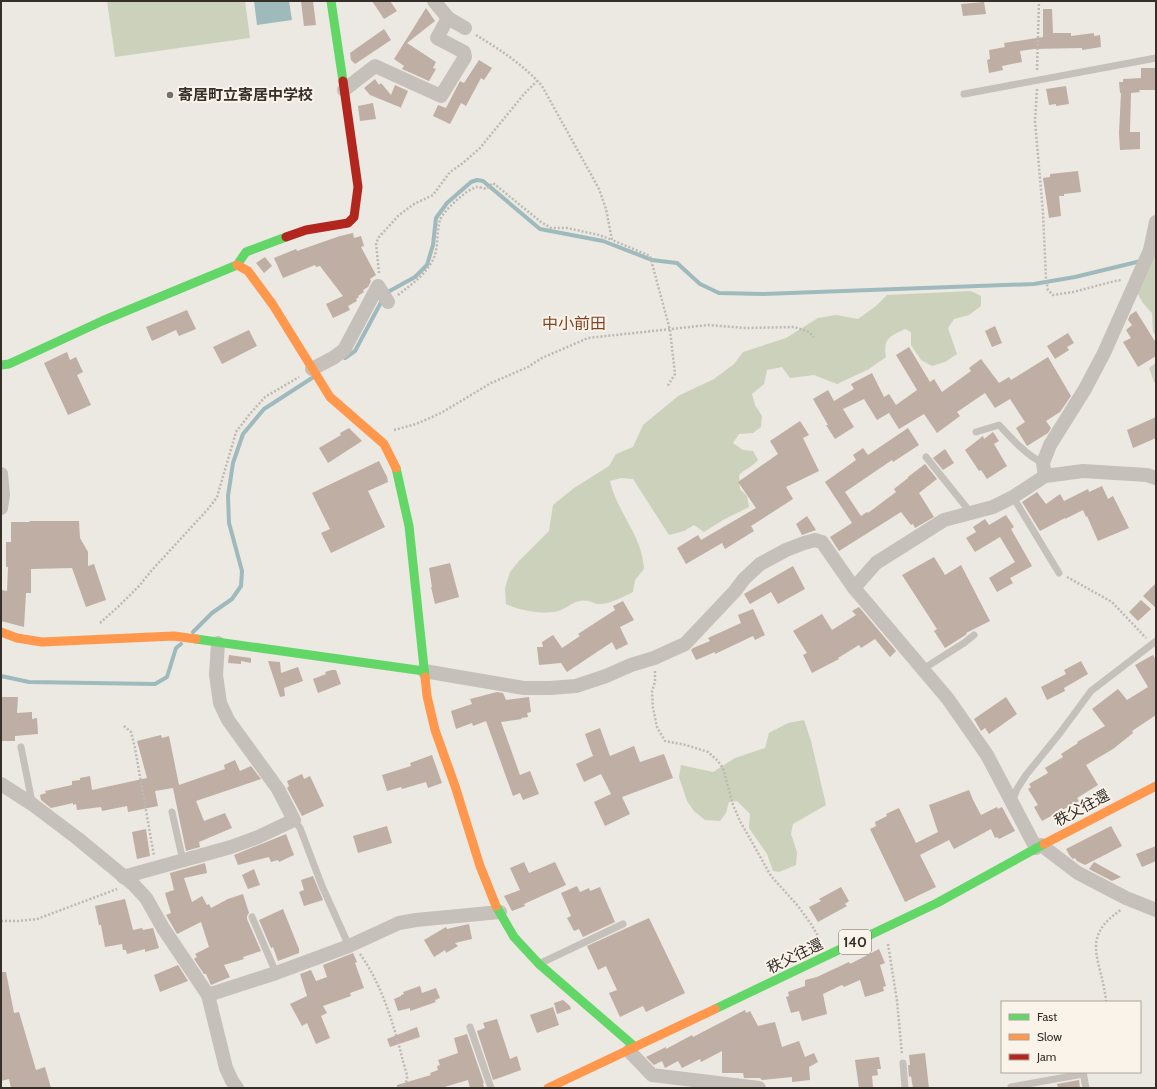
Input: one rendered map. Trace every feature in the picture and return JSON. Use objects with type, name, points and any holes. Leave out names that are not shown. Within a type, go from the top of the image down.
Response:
[{"type":"main road","points":[[1,365],[9,364],[102,321],[237,264],[246,252],[306,230],[348,222],[354,217],[358,186],[331,1]]},
{"type":"main road","points":[[237,264],[248,271],[273,304],[330,397],[384,444],[396,466],[408,518],[427,696],[435,730],[455,786],[480,866],[494,902],[514,937],[539,964],[615,1028],[632,1049]]},
{"type":"main road","points":[[1,632],[17,638],[42,642],[81,642],[174,636],[424,671]]},
{"type":"main road","name":"秩父往還","points":[[548,1088],[937,903],[1038,847],[1156,786]]},
{"type":"street","points":[[434,1],[448,18],[465,28]]},
{"type":"street","points":[[344,90],[375,66],[441,96],[466,57],[464,52],[437,38],[448,18]]},
{"type":"street","points":[[854,588],[876,563],[944,520],[993,507],[1013,497],[1044,469],[1050,446],[1104,353],[1150,250],[1156,222]]},
{"type":"street","points":[[378,286],[388,302]]},
{"type":"street","points":[[312,369],[333,358],[344,350],[378,286]]},
{"type":"street","points":[[1044,469],[1147,476],[1156,478]]},
{"type":"street","points":[[1,474],[3,495],[1,508]]},
{"type":"street","points":[[424,671],[524,688],[576,686],[654,658],[685,644],[735,591],[744,579],[760,564],[804,542],[815,540],[822,542],[854,588],[948,698],[987,755],[1038,847],[1078,873],[1133,902],[1156,910]]},
{"type":"street","points":[[128,881],[157,868],[231,847],[258,837],[294,820],[278,789],[228,720],[220,703],[216,675],[218,642]]},
{"type":"street","points":[[1,784],[32,804],[78,838],[146,898],[163,928],[208,995],[226,1068],[237,1088]]},
{"type":"street","points":[[208,995],[276,973],[351,945],[398,923],[500,912]]},
{"type":"street","points":[[632,1049],[652,1074],[759,1088]]},
{"type":"lane","points":[[964,94],[1156,58]]},
{"type":"lane","points":[[976,432],[999,425],[1044,469]]},
{"type":"lane","points":[[926,457],[971,513]]},
{"type":"lane","points":[[1013,497],[1059,573]]},
{"type":"lane","points":[[923,669],[974,635]]},
{"type":"lane","points":[[1012,802],[1017,788],[1026,775],[1091,691],[1154,643]]},
{"type":"lane","points":[[21,747],[32,804]]},
{"type":"lane","points":[[172,812],[183,861]]},
{"type":"lane","points":[[294,820],[300,828],[322,886],[351,945]]},
{"type":"lane","points":[[252,917],[276,973]]},
{"type":"lane","points":[[539,964],[624,924]]},
{"type":"lane","points":[[470,1027],[491,1088]]},
{"type":"lane","points":[[903,1063],[905,1088]]},
{"type":"lane","points":[[1011,1087],[1083,1073],[1086,1088]]},
{"type":"path","points":[[1039,1],[1035,121],[1048,290],[1053,295],[1073,292],[1115,281],[1137,280]]},
{"type":"path","points":[[465,28],[497,48],[534,76],[542,86],[599,190],[606,209],[612,240]]},
{"type":"path","points":[[378,286],[379,264],[376,243],[379,237],[398,215],[414,204],[433,195],[450,172],[480,148],[537,80]]},
{"type":"path","points":[[388,302],[426,272],[434,258],[440,219],[446,210],[468,191],[476,187],[486,189],[493,183],[540,222],[552,228],[573,229],[599,235],[650,256],[670,330],[674,374],[667,387]]},
{"type":"path","points":[[372,432],[392,431],[416,424],[441,412],[491,383],[528,367],[542,358],[588,338],[708,325],[746,328],[794,327],[809,332],[814,337]]},
{"type":"path","points":[[97,626],[139,586],[209,508],[217,497],[236,432],[248,415],[265,397],[312,369]]},
{"type":"path","points":[[1059,573],[1112,602],[1154,643]]},
{"type":"path","points":[[654,658],[655,682],[652,691],[653,708],[657,727],[665,741],[686,745],[708,752],[718,760],[723,768],[733,805],[740,821],[771,876],[798,906],[811,924],[829,955]]},
{"type":"path","points":[[124,726],[131,732],[135,748],[157,868]]},
{"type":"path","points":[[1,921],[37,919],[128,881]]},
{"type":"path","points":[[1106,1001],[1096,951],[1097,937],[1103,925],[1110,917],[1133,902]]},
{"type":"path","points":[[884,928],[897,1001],[903,1063]]},
{"type":"path","points":[[351,945],[369,967],[386,1006],[407,1078],[405,1085],[401,1088]]},
{"type":"green space","points":[[107,1],[245,1],[250,38],[115,57]]},
{"type":"green space","points":[[1156,252],[1156,336],[1153,332],[1152,313],[1139,297],[1137,286]]},
{"type":"green space","points":[[971,291],[981,296],[981,306],[969,315],[954,319],[948,328],[957,354],[945,362],[932,366],[921,360],[911,345],[911,332],[905,329],[888,339],[885,346],[886,357],[869,369],[837,384],[814,375],[790,378],[782,367],[767,370],[764,384],[752,394],[755,405],[762,416],[761,427],[753,433],[739,434],[733,443],[743,450],[753,451],[758,460],[739,475],[740,489],[747,496],[749,507],[723,520],[704,532],[694,525],[684,531],[669,535],[633,479],[621,478],[610,481],[613,493],[634,534],[642,556],[644,569],[635,580],[633,592],[617,600],[605,603],[598,604],[580,601],[561,610],[552,612],[532,611],[506,604],[505,588],[510,572],[549,531],[553,505],[574,488],[609,466],[616,454],[633,447],[643,425],[678,396],[714,379],[734,364],[743,352],[786,338],[818,318],[836,315],[858,319],[876,306],[887,295]]},
{"type":"green space","points":[[1156,363],[1156,384],[1149,368]]},
{"type":"green space","points":[[804,720],[811,741],[826,805],[793,824],[791,834],[797,852],[796,865],[779,872],[773,871],[767,854],[749,828],[750,814],[737,801],[729,802],[726,813],[720,821],[705,820],[694,811],[687,801],[679,777],[681,765],[713,772],[735,758],[765,748],[769,733],[788,723]]},
{"type":"water","points":[[254,1],[289,1],[292,20],[257,25]]},
{"type":"building","points":[[301,1],[313,1],[316,25],[304,26]]},
{"type":"building","points":[[372,1],[390,1],[397,11],[384,19]]},
{"type":"building","points":[[984,2],[986,14],[963,16],[961,4]]},
{"type":"building","points":[[426,8],[435,21],[407,43],[436,62],[433,68],[436,69],[429,81],[402,69],[404,66],[394,59]]},
{"type":"building","points":[[1043,9],[1052,9],[1053,33],[1071,33],[1071,36],[1094,33],[1094,36],[1100,35],[1101,47],[1082,50],[1082,48],[1034,49],[1020,51],[1022,62],[1002,66],[1003,70],[989,73],[987,60],[990,59],[989,50],[1005,47],[1004,43],[1043,37]]},
{"type":"building","points":[[384,29],[391,40],[355,64],[351,60],[350,53]]},
{"type":"building","points":[[479,60],[492,68],[484,80],[481,78],[466,106],[461,103],[450,124],[433,116],[438,105],[446,108],[460,81],[464,83]]},
{"type":"building","points":[[1141,68],[1156,68],[1156,90],[1139,90],[1140,92],[1131,93],[1130,132],[1140,132],[1140,149],[1120,150],[1119,133],[1121,93],[1119,82],[1123,82],[1123,79],[1141,78]]},
{"type":"building","points":[[375,79],[379,85],[381,83],[391,95],[395,85],[408,91],[401,107],[402,108],[370,95],[364,88]]},
{"type":"building","points":[[1066,86],[1069,104],[1056,106],[1056,104],[1049,105],[1046,89]]},
{"type":"building","points":[[373,103],[376,119],[360,121],[358,106]]},
{"type":"building","points":[[1078,171],[1081,192],[1059,196],[1061,216],[1049,218],[1043,178],[1050,177],[1050,174]]},
{"type":"building","points":[[353,233],[354,238],[361,236],[364,246],[361,247],[376,275],[370,279],[371,281],[368,287],[358,296],[359,297],[356,299],[357,301],[348,306],[350,310],[333,318],[326,304],[343,296],[320,266],[316,267],[315,265],[283,278],[274,258],[296,249],[297,251]]},
{"type":"building","points":[[265,257],[272,266],[264,273],[256,263]]},
{"type":"building","points":[[187,310],[196,329],[179,336],[176,330],[152,341],[146,327]]},
{"type":"building","points":[[1136,311],[1156,343],[1156,356],[1138,367],[1123,342],[1131,338],[1126,330],[1132,325],[1128,320],[1130,315]]},
{"type":"building","points":[[995,326],[1002,343],[992,347],[985,331]]},
{"type":"building","points":[[249,330],[257,346],[222,364],[213,347]]},
{"type":"building","points":[[1068,333],[1074,343],[1067,347],[1069,350],[1055,359],[1047,346]]},
{"type":"building","points":[[909,347],[930,382],[934,379],[942,392],[971,371],[969,368],[981,359],[999,383],[1009,377],[1011,380],[1048,357],[1071,396],[1060,412],[1046,421],[1051,428],[1048,433],[1027,446],[1016,428],[1025,422],[1010,399],[995,408],[985,393],[957,412],[960,416],[937,433],[924,414],[899,429],[889,413],[877,420],[864,399],[843,409],[854,427],[835,439],[813,399],[828,390],[834,401],[854,389],[851,384],[872,373],[884,397],[889,394],[896,405],[917,390],[896,355]]},
{"type":"building","points":[[67,352],[70,360],[76,357],[83,372],[77,375],[91,405],[68,415],[44,363]]},
{"type":"building","points":[[1156,417],[1156,438],[1133,448],[1127,430]]},
{"type":"building","points":[[800,421],[809,435],[803,438],[819,471],[786,487],[793,499],[751,526],[754,531],[725,549],[722,543],[686,564],[677,548],[698,535],[701,540],[756,508],[738,482],[778,454],[770,441]]},
{"type":"building","points":[[349,428],[362,441],[328,463],[319,448],[341,435],[340,433]]},
{"type":"building","points":[[908,428],[919,445],[893,462],[892,460],[845,492],[861,516],[867,512],[868,513],[896,492],[894,489],[925,464],[937,479],[919,493],[934,517],[915,528],[901,512],[839,551],[830,537],[852,523],[825,482],[856,460],[853,455],[863,448],[868,455]]},
{"type":"building","points":[[993,432],[999,441],[994,444],[1007,466],[987,479],[981,470],[979,471],[965,450],[983,436],[984,439]]},
{"type":"building","points":[[945,449],[954,463],[943,470],[933,458]]},
{"type":"building","points":[[379,461],[388,482],[368,491],[385,527],[331,553],[321,533],[330,529],[312,493]]},
{"type":"building","points":[[1102,486],[1108,499],[1113,496],[1129,528],[1098,541],[1083,510],[1040,531],[1022,502],[1037,492],[1046,504],[1060,494],[1064,501],[1088,489],[1089,492]]},
{"type":"building","points":[[1006,515],[1014,527],[1011,529],[1032,566],[1010,578],[1013,583],[997,592],[989,578],[1015,562],[1000,537],[975,552],[966,538],[976,532],[973,527],[985,519],[989,525]]},
{"type":"building","points":[[807,516],[816,530],[802,535],[796,524]]},
{"type":"building","points":[[79,521],[80,538],[88,552],[88,566],[94,564],[106,600],[86,607],[72,568],[31,569],[31,593],[26,593],[24,627],[1,621],[1,590],[7,591],[8,567],[6,567],[6,542],[11,542],[11,522]]},
{"type":"building","points":[[934,557],[945,575],[961,565],[990,621],[966,633],[967,634],[945,648],[934,631],[937,629],[902,575]]},
{"type":"building","points":[[450,563],[459,597],[435,604],[429,568]]},
{"type":"building","points":[[793,566],[805,589],[778,604],[771,592],[750,604],[744,594]]},
{"type":"building","points":[[1156,583],[1156,608],[1143,596]]},
{"type":"building","points":[[1141,600],[1151,609],[1138,621],[1129,612]]},
{"type":"building","points":[[623,601],[634,620],[620,627],[628,644],[616,650],[612,642],[567,672],[561,663],[539,665],[537,647],[543,647],[542,642],[553,635],[562,648],[580,636],[578,634],[615,610],[613,606]]},
{"type":"building","points":[[859,607],[896,651],[890,657],[875,639],[861,648],[859,645],[838,658],[839,659],[812,673],[803,655],[807,653],[793,631],[822,614],[832,630],[856,615],[852,611]]},
{"type":"building","points":[[753,609],[765,635],[755,640],[753,636],[715,654],[715,652],[696,660],[691,650],[693,648],[710,641],[708,638],[741,623],[738,615]]},
{"type":"building","points":[[229,655],[251,658],[251,663],[241,661],[241,664],[228,663]]},
{"type":"building","points":[[1153,655],[1156,660],[1156,715],[1132,731],[1133,733],[1113,749],[1086,765],[1098,785],[1077,798],[1079,801],[1042,821],[1034,807],[1038,805],[1028,789],[1031,787],[1029,784],[1048,773],[1045,768],[1063,757],[1061,754],[1078,743],[1077,742],[1105,726],[1092,709],[1118,689],[1127,700],[1148,687],[1135,665]]},
{"type":"building","points":[[268,661],[280,662],[281,673],[298,667],[303,681],[284,688],[285,696],[280,697]]},
{"type":"building","points":[[1081,661],[1088,674],[1064,688],[1065,691],[1047,700],[1041,687],[1066,674],[1064,670]]},
{"type":"building","points":[[332,670],[336,670],[341,684],[318,693],[313,679]]},
{"type":"building","points":[[497,692],[503,693],[506,700],[529,697],[531,712],[527,713],[528,717],[501,722],[520,775],[530,771],[539,794],[523,800],[520,793],[513,796],[486,721],[473,726],[472,723],[456,729],[451,711],[472,704],[470,699]]},
{"type":"building","points":[[1,697],[18,697],[17,713],[32,712],[32,719],[37,718],[38,734],[15,736],[15,741],[2,741]]},
{"type":"building","points":[[1006,697],[1017,714],[989,734],[985,728],[981,731],[974,719]]},
{"type":"building","points":[[600,728],[610,756],[634,746],[640,762],[664,754],[673,778],[622,797],[630,814],[605,826],[594,802],[611,794],[601,774],[584,782],[576,764],[593,756],[585,734]]},
{"type":"building","points":[[161,735],[162,738],[169,736],[179,785],[225,769],[224,765],[235,760],[240,771],[251,766],[261,779],[196,801],[204,821],[225,813],[232,828],[199,842],[200,847],[186,851],[173,788],[155,791],[158,806],[128,812],[127,806],[102,811],[101,807],[77,810],[76,804],[73,805],[73,803],[51,808],[41,800],[40,795],[46,793],[45,791],[72,785],[72,781],[80,780],[80,778],[90,776],[92,790],[147,778],[137,741]]},
{"type":"building","points":[[432,755],[442,783],[428,788],[426,782],[402,789],[401,787],[387,791],[382,775],[411,766],[410,763]]},
{"type":"building","points":[[302,774],[304,779],[310,776],[324,806],[302,816],[287,788],[289,786],[287,781]]},
{"type":"building","points":[[969,790],[981,815],[997,807],[998,809],[1002,807],[1015,831],[999,839],[997,837],[995,838],[991,829],[954,849],[949,840],[920,855],[936,887],[905,902],[870,829],[876,826],[875,822],[887,816],[886,814],[899,808],[916,843],[938,832],[929,805]]},
{"type":"building","points":[[387,826],[392,843],[358,853],[353,836]]},
{"type":"building","points":[[1111,826],[1122,846],[1085,865],[1070,856],[1066,849]]},
{"type":"building","points":[[146,829],[150,856],[137,859],[132,832]]},
{"type":"building","points":[[286,834],[294,855],[279,862],[278,860],[271,862],[269,857],[238,865],[234,855]]},
{"type":"building","points":[[1156,846],[1156,861],[1142,867],[1136,854]]},
{"type":"building","points":[[524,862],[529,873],[555,862],[566,885],[512,911],[504,896],[520,890],[510,868]]},
{"type":"building","points":[[1094,862],[1121,877],[1112,881],[1089,869]]},
{"type":"building","points":[[205,863],[207,873],[184,878],[192,902],[202,896],[207,905],[209,904],[211,908],[228,899],[243,894],[249,913],[247,919],[261,951],[243,957],[244,959],[224,965],[230,977],[211,985],[206,974],[204,974],[194,959],[197,957],[195,954],[209,947],[201,922],[177,934],[166,915],[171,913],[165,893],[174,890],[170,873]]},
{"type":"building","points":[[254,869],[260,885],[248,889],[242,875]]},
{"type":"building","points":[[313,876],[323,900],[304,906],[299,892],[304,890],[301,880]]},
{"type":"building","points":[[577,886],[580,892],[589,888],[590,891],[600,887],[615,922],[583,937],[579,929],[574,931],[567,918],[571,916],[561,893]]},
{"type":"building","points":[[841,887],[849,901],[845,904],[847,906],[818,922],[809,907],[821,901],[819,899]]},
{"type":"building","points":[[125,899],[133,930],[153,928],[159,948],[145,952],[145,949],[127,954],[126,950],[123,950],[122,944],[105,947],[101,925],[99,925],[95,906]]},
{"type":"building","points":[[283,909],[299,949],[299,953],[278,961],[273,947],[271,948],[259,920]]},
{"type":"building","points":[[649,918],[685,993],[646,1012],[643,1006],[620,1017],[609,993],[617,990],[606,966],[598,970],[587,946]]},
{"type":"building","points":[[469,924],[472,939],[455,943],[458,946],[446,953],[445,950],[434,957],[424,940],[446,927],[447,929]]},
{"type":"building","points":[[879,949],[885,963],[880,965],[886,986],[883,987],[884,991],[865,997],[860,980],[844,987],[842,985],[823,994],[827,1014],[802,1021],[799,1011],[791,1013],[786,997],[789,996],[788,992],[805,986],[805,980],[817,977],[849,962],[850,964]]},
{"type":"building","points":[[353,953],[364,988],[350,993],[351,996],[323,1006],[327,1013],[321,1016],[330,1038],[316,1044],[307,1023],[302,1026],[290,1004],[307,996],[300,974],[311,970],[316,981],[327,977],[323,965]]},
{"type":"building","points":[[178,965],[188,981],[160,992],[154,975]]},
{"type":"building","points":[[1,972],[6,972],[14,1013],[19,1012],[36,1070],[45,1067],[51,1088],[11,1088],[9,1079],[1,1081]]},
{"type":"building","points":[[420,986],[422,993],[436,988],[440,998],[435,1000],[436,1002],[410,1011],[410,1008],[398,1011],[394,999],[404,994],[403,992]]},
{"type":"building","points":[[563,1000],[570,1006],[571,1009],[557,1014],[554,1003]]},
{"type":"building","points":[[553,1007],[559,1025],[537,1033],[530,1015]]},
{"type":"building","points":[[745,1010],[746,1013],[750,1011],[758,1026],[775,1022],[782,1047],[799,1041],[805,1057],[814,1053],[818,1062],[809,1067],[810,1080],[792,1082],[792,1077],[762,1080],[760,1078],[744,1078],[743,1073],[722,1073],[722,1051],[701,1062],[700,1059],[682,1068],[678,1061],[665,1068],[662,1061],[654,1065],[646,1057],[666,1047],[666,1049],[692,1035],[693,1037]]},
{"type":"building","points":[[497,1019],[510,1059],[517,1056],[521,1070],[493,1080],[477,1031],[485,1028],[483,1023]]},
{"type":"building","points":[[417,1027],[420,1037],[390,1047],[387,1039]]},
{"type":"building","points":[[467,1034],[484,1083],[484,1088],[470,1088],[468,1080],[441,1088],[397,1088],[397,1085],[431,1075],[430,1073],[438,1070],[437,1066],[440,1065],[438,1060],[458,1053],[454,1038]]},
{"type":"building","points":[[925,1053],[929,1088],[913,1088],[911,1076],[909,1077],[909,1055]]},
{"type":"building","points":[[879,1057],[881,1069],[877,1069],[878,1075],[872,1076],[873,1088],[859,1088],[855,1060]]},
{"type":"building","points":[[1079,1080],[1080,1088],[1058,1088],[1057,1084]]},
{"type":"waterway","points":[[345,358],[355,351],[386,293],[415,277],[427,265],[433,245],[436,218],[447,203],[471,182],[477,180],[483,181],[540,229],[603,241],[652,260],[677,263],[700,284],[719,293],[763,294],[1034,284],[1075,277],[1141,261]]},
{"type":"waterway","points":[[193,632],[212,613],[232,599],[241,586],[242,571],[229,523],[228,496],[233,463],[243,434],[264,409],[312,378]]},
{"type":"waterway","points":[[1,676],[29,682],[155,684],[167,677],[176,648],[181,644]]},
{"type":"traffic: fast","points":[[331,1],[343,81]]},
{"type":"traffic: fast","points":[[1,365],[9,364],[102,321],[237,265],[246,252],[286,237]]},
{"type":"traffic: fast","points":[[396,468],[409,526],[425,677]]},
{"type":"traffic: fast","points":[[196,639],[424,671]]},
{"type":"traffic: fast","points":[[715,1009],[937,903],[1044,844]]},
{"type":"traffic: fast","points":[[496,906],[514,937],[539,964],[635,1047]]},
{"type":"traffic: slow","points":[[237,265],[248,271],[273,305],[330,397],[384,444],[396,468]]},
{"type":"traffic: slow","points":[[1,632],[17,638],[42,642],[174,636],[196,639]]},
{"type":"traffic: slow","points":[[425,677],[427,696],[435,730],[455,786],[480,866],[496,906]]},
{"type":"traffic: slow","points":[[1044,844],[1156,786]]},
{"type":"traffic: slow","points":[[548,1088],[715,1009]]},
{"type":"traffic: jam","points":[[286,237],[306,230],[348,223],[354,217],[358,187],[343,81]]},
{"type":"place","name":"寄居町立寄居中学校","points":[[170,95]]},
{"type":"district","name":"中小前田","points":[[574,323]]}]
